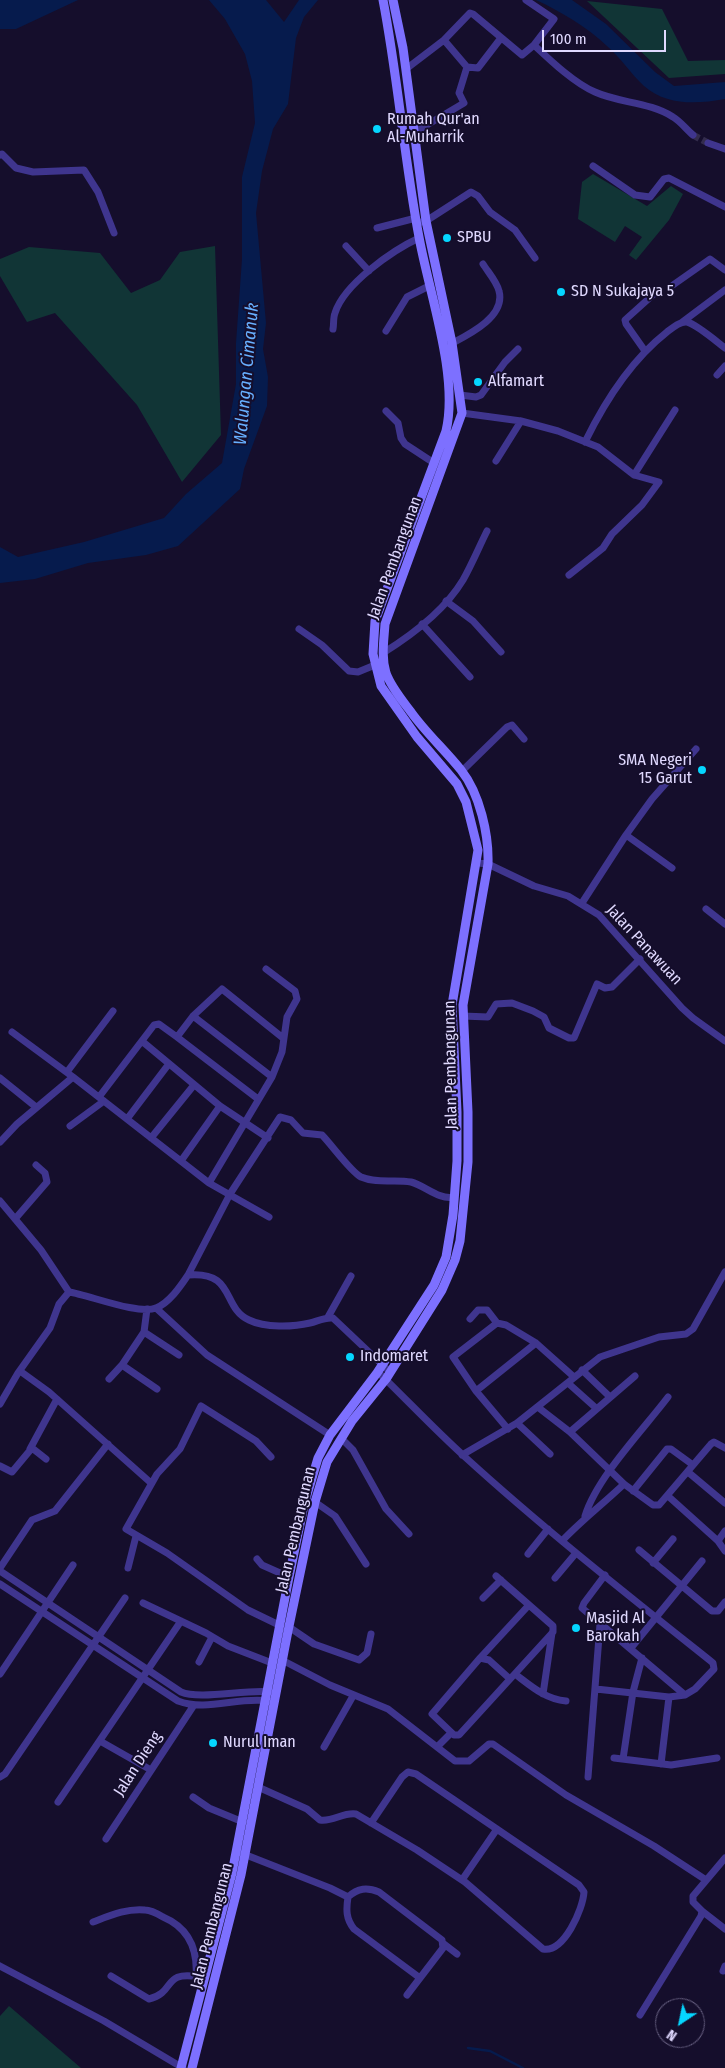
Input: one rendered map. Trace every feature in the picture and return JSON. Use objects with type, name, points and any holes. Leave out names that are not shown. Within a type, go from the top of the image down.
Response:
[{"type":"main road","name":"Jalan Pembangunan","points":[[182,2068],[258,1787],[270,1697],[272,1663],[284,1626],[327,1462],[355,1417],[388,1376],[442,1290],[455,1260],[463,1218],[468,1162],[463,1016],[468,971],[488,864],[489,849],[476,798],[462,772],[425,731],[404,702],[387,676],[383,653],[385,624],[462,413],[452,343],[419,221],[383,0]]},
{"type":"main road","name":"Jalan Pembangunan","points":[[192,2068],[241,1852],[243,1822],[270,1697],[282,1660],[289,1577],[304,1505],[318,1458],[330,1434],[380,1369],[434,1285],[446,1257],[454,1197],[457,1161],[457,1099],[452,1005],[478,863],[478,850],[466,802],[457,784],[395,708],[381,686],[373,654],[375,621],[434,463],[449,416],[450,402],[442,348],[419,238],[415,132],[393,0]]},
{"type":"main road","points":[[426,484],[436,488]]},
{"type":"main road","points":[[457,1099],[467,1098]]},
{"type":"main road","points":[[452,1217],[463,1218]]},
{"type":"main road","points":[[347,1411],[355,1417]]},
{"type":"street","points":[[406,69],[444,40],[470,13],[520,56],[534,45],[554,19],[526,0]]},
{"type":"street","points":[[444,40],[467,67],[478,68],[501,38]]},
{"type":"street","points":[[534,45],[541,53],[558,64],[573,78],[595,92],[660,110],[674,117],[693,135]]},
{"type":"street","points":[[415,132],[464,103],[459,93],[467,67]]},
{"type":"street","points":[[708,143],[725,149]]},
{"type":"street","points":[[0,155],[2,154],[16,168],[33,172],[84,170],[98,192],[114,234]]},
{"type":"street","points":[[592,166],[638,196],[650,197],[664,180],[669,178],[725,207]]},
{"type":"street","points":[[377,228],[419,221],[469,193],[475,193],[490,212],[515,230],[535,258]]},
{"type":"street","points":[[333,329],[335,313],[340,304],[369,271],[408,243],[419,238]]},
{"type":"street","points":[[346,246],[369,271]]},
{"type":"street","points":[[672,285],[710,259],[725,270]]},
{"type":"street","points":[[442,348],[485,323],[493,315],[500,300],[499,290],[483,264]]},
{"type":"street","points":[[386,331],[407,297],[429,286]]},
{"type":"street","points":[[585,442],[597,418],[626,374],[645,351],[725,290]]},
{"type":"street","points":[[645,351],[625,320],[654,293]]},
{"type":"street","points":[[681,323],[689,323],[725,348]]},
{"type":"street","points":[[460,395],[476,397],[481,395],[505,362],[518,349]]},
{"type":"street","points":[[717,375],[725,366]]},
{"type":"street","points":[[386,410],[398,423],[401,438],[405,444],[434,463]]},
{"type":"street","points":[[634,475],[675,410]]},
{"type":"street","points":[[462,413],[521,421],[558,431],[603,450],[634,475],[657,481],[659,484],[642,505],[612,534],[603,548],[569,575]]},
{"type":"street","points":[[496,461],[521,421]]},
{"type":"street","points":[[383,653],[422,624],[446,601],[462,581],[487,531]]},
{"type":"street","points":[[446,601],[472,621],[501,652]]},
{"type":"street","points":[[422,624],[470,677]]},
{"type":"street","points":[[300,629],[322,645],[349,671],[358,672],[375,665]]},
{"type":"street","points":[[462,772],[507,727],[512,725],[524,739]]},
{"type":"street","points":[[582,903],[652,799],[696,749]]},
{"type":"street","points":[[626,835],[672,868]]},
{"type":"street","name":"Jalan Panawuan","points":[[478,863],[488,864],[534,886],[568,896],[599,915],[693,1018],[725,1041]]},
{"type":"street","points":[[706,909],[725,924]]},
{"type":"street","points":[[463,1016],[488,1017],[496,1004],[512,1003],[543,1016],[549,1028],[569,1038],[574,1038],[597,984],[605,988],[612,987],[640,959]]},
{"type":"street","points":[[209,1183],[272,1077],[282,1052],[287,1017],[297,999],[295,991],[266,969]]},
{"type":"street","points":[[177,1036],[193,1016],[223,989],[283,1038]]},
{"type":"street","points":[[0,1142],[70,1074],[113,1011]]},
{"type":"street","points":[[193,1016],[272,1077]]},
{"type":"street","points":[[70,1126],[101,1099],[156,1024],[164,1026],[258,1099]]},
{"type":"street","points":[[12,1032],[70,1074],[209,1183],[269,1217]]},
{"type":"street","points":[[143,1042],[220,1106],[268,1138]]},
{"type":"street","points":[[127,1119],[168,1064]]},
{"type":"street","points":[[0,1078],[36,1107]]},
{"type":"street","points":[[151,1138],[194,1084]]},
{"type":"street","points":[[181,1161],[220,1106]]},
{"type":"street","points":[[0,1201],[41,1250],[69,1292],[93,1296],[124,1306],[147,1309],[156,1308],[176,1292],[188,1275],[230,1194],[280,1117],[287,1118],[303,1134],[322,1135],[360,1177],[385,1181],[412,1182],[440,1195],[454,1197]]},
{"type":"street","points":[[15,1219],[47,1182],[45,1173],[36,1165]]},
{"type":"street","points":[[462,1454],[517,1424],[600,1357],[660,1338],[686,1334],[693,1329],[725,1272]]},
{"type":"street","points":[[188,1275],[201,1274],[215,1278],[243,1316],[259,1324],[310,1323],[328,1317],[351,1276]]},
{"type":"street","points":[[0,1404],[3,1393],[50,1328],[60,1304],[69,1292]]},
{"type":"street","points":[[156,1308],[206,1355],[330,1434]]},
{"type":"street","points":[[109,1379],[122,1366],[144,1332],[147,1309]]},
{"type":"street","points":[[470,1319],[475,1312],[483,1309],[488,1310],[497,1323],[506,1325],[536,1343],[574,1378]]},
{"type":"street","points":[[328,1317],[338,1322],[380,1369],[462,1454],[576,1553],[606,1575],[714,1666],[695,1689],[685,1695],[669,1697],[596,1689]]},
{"type":"street","points":[[497,1323],[453,1357],[476,1391],[508,1429]]},
{"type":"street","points":[[144,1332],[179,1354]]},
{"type":"street","points":[[476,1391],[536,1343]]},
{"type":"street","points":[[122,1366],[157,1389]]},
{"type":"street","points":[[582,1370],[610,1398]]},
{"type":"street","points":[[20,1371],[57,1400],[151,1483]]},
{"type":"street","points":[[570,1432],[635,1376]]},
{"type":"street","points":[[568,1384],[597,1409]]},
{"type":"street","points":[[586,1516],[590,1501],[610,1471],[668,1397]]},
{"type":"street","points":[[0,1466],[12,1472],[30,1448],[57,1400]]},
{"type":"street","points":[[271,1458],[256,1441],[201,1406],[180,1449],[151,1483],[126,1526],[128,1532],[167,1553],[248,1610],[284,1626],[314,1644],[359,1660],[367,1653],[371,1634]]},
{"type":"street","points":[[539,1408],[570,1432],[624,1484],[653,1506],[659,1505],[668,1496],[714,1442],[725,1448]]},
{"type":"street","points":[[517,1424],[550,1454]]},
{"type":"street","points":[[342,1438],[353,1450],[386,1509],[410,1534]]},
{"type":"street","points":[[108,1444],[55,1511],[32,1520],[0,1570],[186,1694],[237,1691],[270,1697]]},
{"type":"street","points":[[30,1448],[46,1459]]},
{"type":"street","points":[[634,1491],[667,1449],[672,1449],[693,1465]]},
{"type":"street","points":[[688,1472],[725,1504]]},
{"type":"street","points":[[562,1541],[586,1516],[598,1509],[624,1484]]},
{"type":"street","points":[[668,1496],[718,1541],[725,1552]]},
{"type":"street","points":[[315,1502],[335,1516],[366,1564]]},
{"type":"street","points":[[528,1554],[548,1529]]},
{"type":"street","points":[[718,1541],[725,1531]]},
{"type":"street","points":[[128,1568],[136,1536]]},
{"type":"street","points":[[654,1563],[674,1539]]},
{"type":"street","points":[[639,1550],[712,1611],[718,1611],[725,1602]]},
{"type":"street","points":[[555,1578],[576,1553]]},
{"type":"street","points":[[257,1559],[270,1569],[289,1577]]},
{"type":"street","points":[[631,1648],[702,1561]]},
{"type":"street","points":[[0,1674],[73,1565]]},
{"type":"street","points":[[606,1575],[582,1606],[600,1624],[685,1695]]},
{"type":"street","points":[[483,1598],[499,1578],[552,1626],[553,1632],[543,1694]]},
{"type":"street","points":[[0,1584],[143,1677],[173,1699],[194,1705],[270,1697]]},
{"type":"street","points":[[0,1777],[5,1774],[125,1598]]},
{"type":"street","points":[[143,1603],[228,1646],[272,1663]]},
{"type":"street","points":[[528,1606],[480,1658],[433,1712],[433,1715],[451,1733],[456,1736],[459,1735],[553,1632]]},
{"type":"street","points":[[58,1802],[181,1621]]},
{"type":"street","points":[[588,1777],[600,1624]]},
{"type":"street","points":[[199,1662],[212,1637]]},
{"type":"street","points":[[480,1658],[489,1660],[553,1700],[566,1701]]},
{"type":"street","points":[[623,1759],[633,1692],[642,1658]]},
{"type":"street","points":[[282,1660],[353,1696],[388,1709],[455,1760],[465,1763],[473,1759],[489,1744],[493,1744],[566,1794],[654,1846],[706,1880]]},
{"type":"street","points":[[237,1691],[237,1701]]},
{"type":"street","points":[[324,1747],[353,1696]]},
{"type":"street","points":[[661,1764],[669,1697]]},
{"type":"street","name":"Jalan Dieng","points":[[106,1839],[194,1705]]},
{"type":"street","points":[[438,1746],[451,1733]]},
{"type":"street","points":[[100,1740],[151,1770]]},
{"type":"street","points":[[614,1758],[684,1765],[717,1758]]},
{"type":"street","points":[[258,1787],[307,1810],[320,1820],[332,1820],[351,1813],[371,1823],[462,1880],[543,1949],[549,1950],[558,1947],[571,1928],[583,1903],[584,1892],[579,1885],[416,1774],[408,1772],[402,1777],[371,1823]]},
{"type":"street","points":[[193,1798],[209,1808],[243,1822]]},
{"type":"street","points":[[462,1880],[498,1829]]},
{"type":"street","points":[[241,1852],[348,1897]]},
{"type":"street","points":[[725,1858],[692,1899],[702,1911],[725,1929]]},
{"type":"street","points":[[420,1978],[354,1929],[348,1922],[346,1909],[348,1897],[354,1891],[369,1888],[380,1892],[432,1931],[457,1954]]},
{"type":"street","points":[[93,1922],[135,1910],[148,1910],[172,1921],[184,1930],[192,1942],[196,1956],[196,1976]]},
{"type":"street","points":[[640,2015],[702,1911]]},
{"type":"street","points":[[407,1995],[444,1944]]},
{"type":"street","points":[[0,1966],[96,2016],[182,2068]]},
{"type":"street","points":[[111,1976],[149,1999],[158,1997],[177,1976],[183,1974],[205,1978]]},
{"type":"street","points":[[24,1975],[79,2004],[96,2016]]},
{"type":"green space","points":[[587,1],[662,9],[688,61],[725,60],[725,74],[669,78]]},
{"type":"green space","points":[[593,174],[647,206],[671,186],[683,194],[669,220],[636,260],[629,255],[642,237],[625,226],[615,242],[578,219],[582,182]]},
{"type":"green space","points":[[215,246],[221,435],[182,482],[137,405],[55,313],[27,322],[0,276],[0,259],[29,247],[100,253],[131,293],[160,280],[180,252]]},
{"type":"green space","points":[[9,2006],[81,2068],[0,2068],[0,2016]]},
{"type":"water","points":[[0,0],[78,0],[16,29],[0,29]]},
{"type":"water","name":"Walungan Cimanuk","points":[[209,0],[266,0],[284,22],[299,0],[318,0],[304,17],[296,38],[288,104],[273,129],[262,171],[256,213],[266,323],[263,349],[268,377],[267,406],[244,469],[240,489],[178,546],[146,555],[88,563],[35,579],[0,583],[0,547],[18,557],[84,542],[164,518],[186,494],[222,463],[236,384],[236,343],[242,259],[242,177],[255,123],[252,81],[245,54],[225,19]]},
{"type":"water","points":[[536,0],[572,0],[606,24],[655,72],[674,86],[725,82],[725,99],[683,102],[653,93],[591,32],[564,14]]},
{"type":"waterway","points":[[468,2048],[490,2051],[523,2068]]},
{"type":"tunnel","points":[[693,135],[708,143]]},
{"type":"place","name":"Rumah Qur'an Al-Muharrik","points":[[377,129]]},
{"type":"place","name":"SPBU","points":[[447,238]]},
{"type":"place","name":"SD N Sukajaya 5","points":[[561,292]]},
{"type":"place","name":"Alfamart","points":[[478,382]]},
{"type":"place","name":"SMA Negeri 15 Garut","points":[[702,770]]},
{"type":"place","name":"Indomaret","points":[[350,1357]]},
{"type":"place","name":"Masjid Al Barokah","points":[[576,1628]]},
{"type":"place","name":"Nurul Iman","points":[[213,1743]]}]
